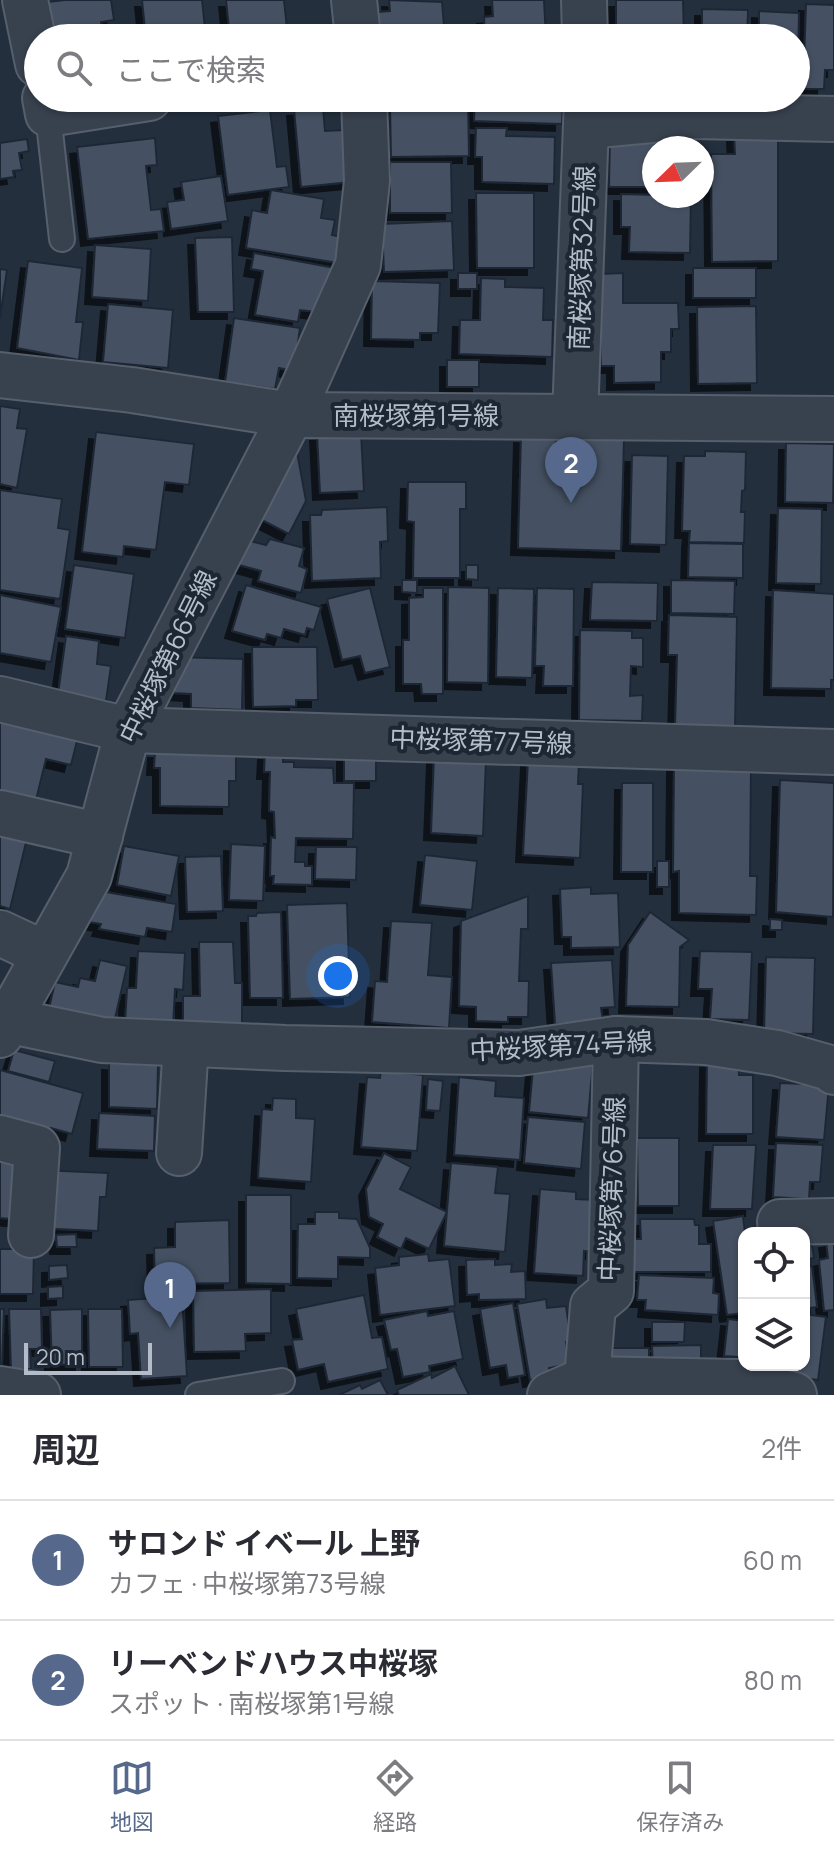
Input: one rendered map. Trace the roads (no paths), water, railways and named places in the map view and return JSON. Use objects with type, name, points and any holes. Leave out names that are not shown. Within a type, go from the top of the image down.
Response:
[{"type":"street","points":[[25,0],[30,24]]},
{"type":"street","points":[[354,0],[357,24]]},
{"type":"street","points":[[584,0],[585,24]]},
{"type":"street","name":"中桜塚第66号線","points":[[3,1027],[89,876],[128,730],[291,415],[358,265],[367,181],[365,112]]},
{"type":"street","points":[[587,112],[834,119]]},
{"type":"street","name":"南桜塚第32号線","points":[[575,417],[587,112]]},
{"type":"street","name":"南桜塚第1号線","points":[[0,375],[132,390],[291,415],[834,419]]},
{"type":"street","name":"中桜塚第77号線","points":[[0,699],[128,730],[834,752]]},
{"type":"street","points":[[0,813],[100,836]]},
{"type":"street","points":[[0,933],[45,954]]},
{"type":"street","name":"中桜塚第74号線","points":[[3,1027],[102,1040],[519,1053],[616,1039],[706,1042],[777,1053],[830,1068],[834,1072]]},
{"type":"street","name":"中桜塚第76号線","points":[[568,1387],[593,1306],[611,1291],[616,1039]]},
{"type":"street","points":[[179,1153],[186,1044]]},
{"type":"street","points":[[0,1138],[37,1148],[31,1235]]},
{"type":"street","points":[[780,1222],[834,1221]]},
{"type":"street","points":[[568,1387],[738,1382],[794,1395]]},
{"type":"street","points":[[0,1389],[38,1395]]},
{"type":"lane","points":[[47,112],[62,239]]},
{"type":"lane","points":[[198,1395],[282,1381]]},
{"type":"place","name":"リーベンドハウス中桜塚","points":[[571,503]]},
{"type":"place","name":"サロンド イベール 上野","points":[[170,1328]]}]
